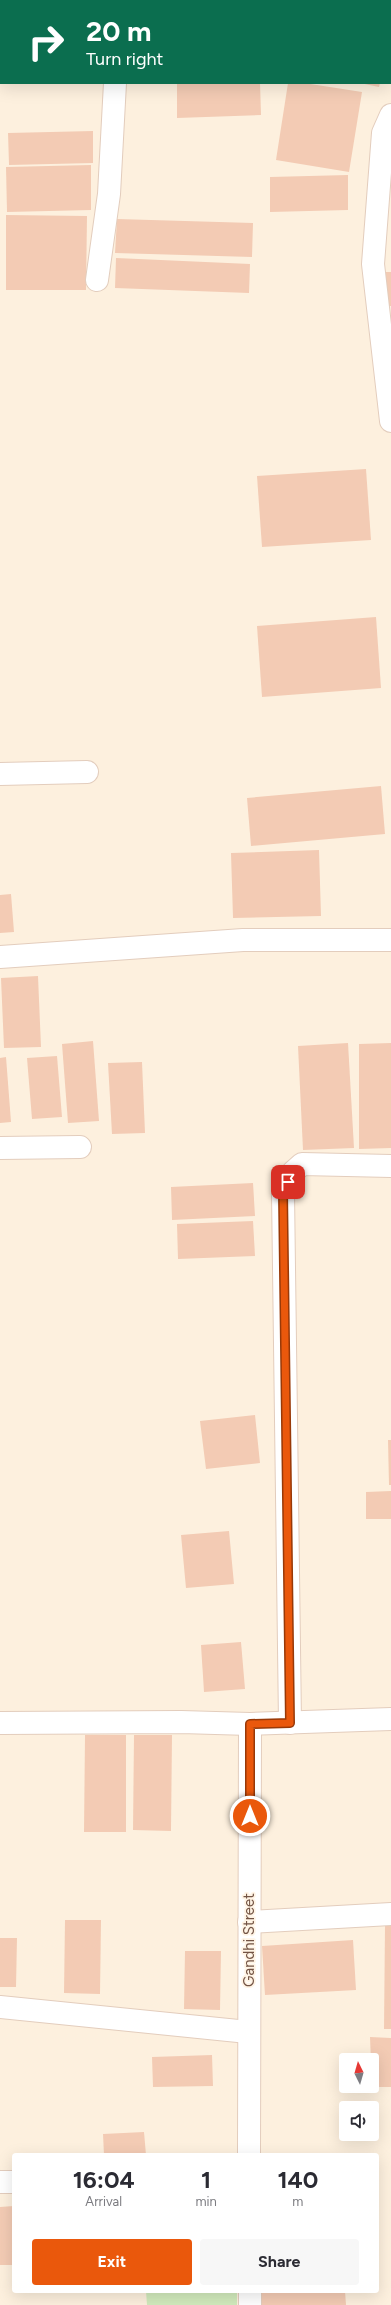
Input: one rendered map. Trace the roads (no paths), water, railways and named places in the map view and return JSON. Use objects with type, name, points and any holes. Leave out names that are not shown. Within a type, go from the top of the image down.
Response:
[{"type":"street","points":[[97,280],[109,194],[115,84]]},
{"type":"street","points":[[391,115],[383,133],[373,264],[391,422]]},
{"type":"street","points":[[0,774],[87,772]]},
{"type":"street","points":[[0,957],[244,940],[391,940]]},
{"type":"street","points":[[0,1148],[80,1146]]},
{"type":"street","points":[[290,1723],[283,1192],[293,1172],[302,1164],[391,1166]]},
{"type":"street","points":[[0,1723],[250,1724],[391,1719]]},
{"type":"street","name":"Gandhi Street","points":[[249,2153],[248,2032],[250,1724]]},
{"type":"street","points":[[249,1922],[391,1914]]},
{"type":"street","points":[[0,2007],[248,2032]]},
{"type":"street","points":[[0,2182],[12,2182]]},
{"type":"street","points":[[250,2293],[250,2305]]}]
